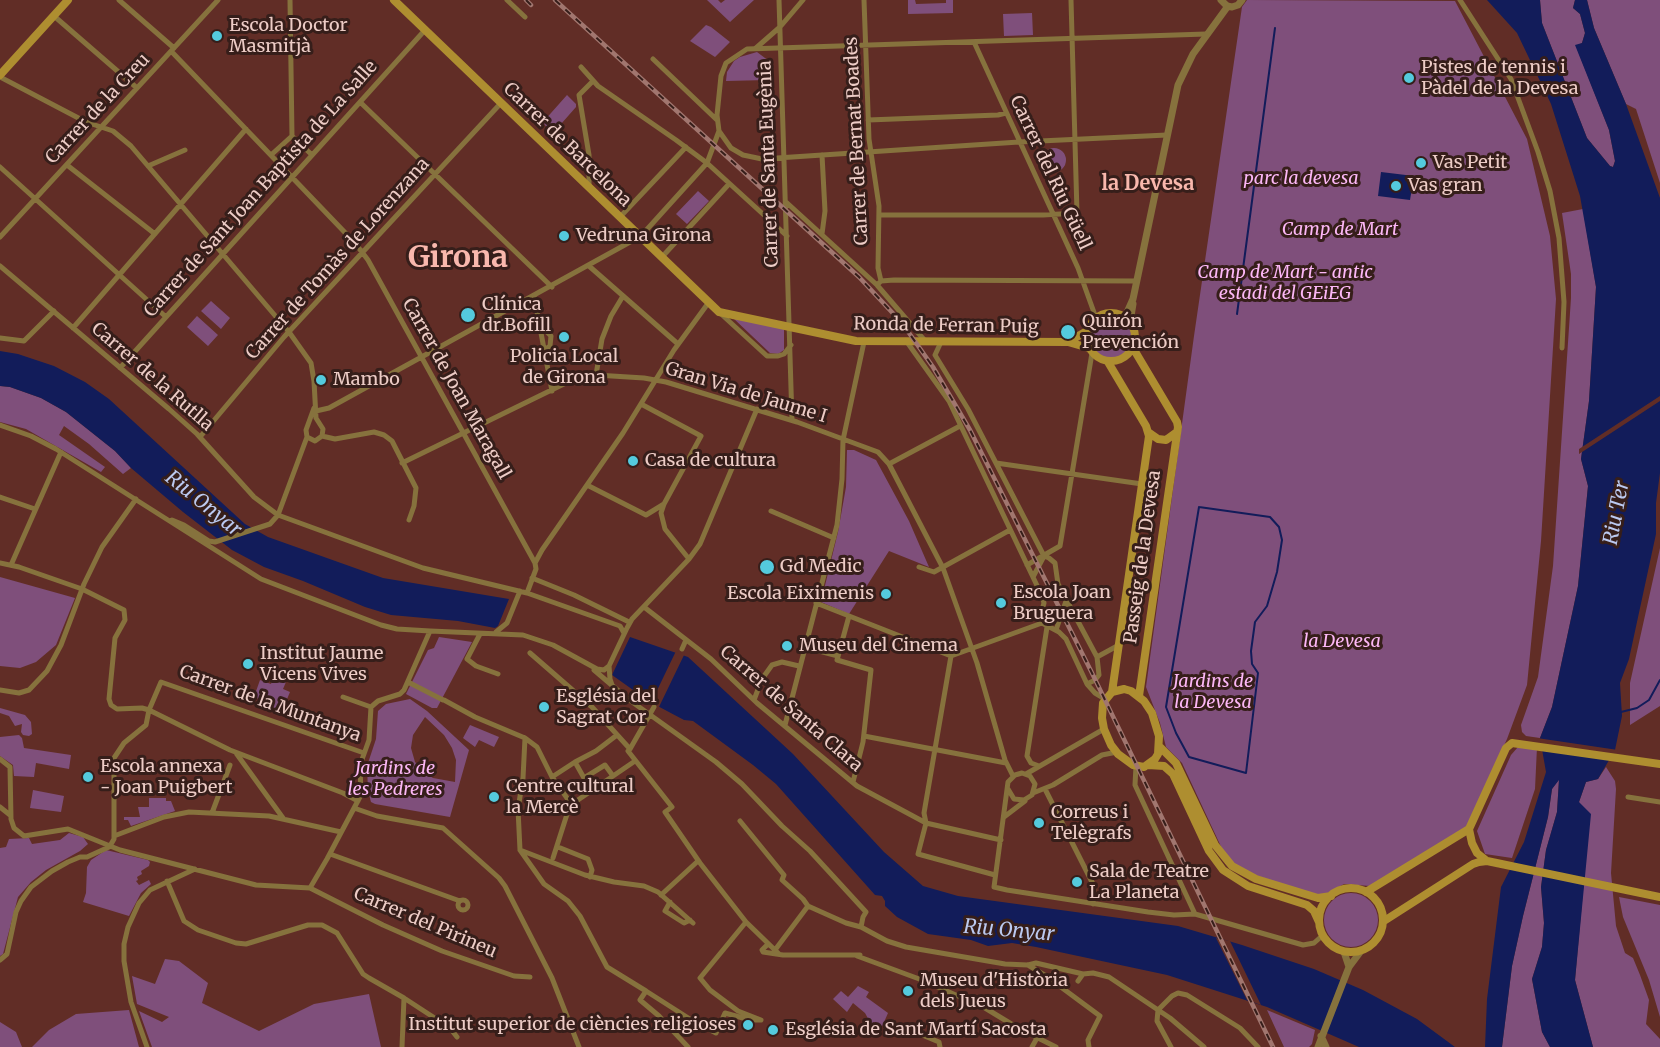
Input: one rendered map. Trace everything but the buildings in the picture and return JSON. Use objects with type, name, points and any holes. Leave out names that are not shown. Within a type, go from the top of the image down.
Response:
[{"type":"main road","points":[[0,76],[69,0]]},
{"type":"main road","name":"Carrer de Barcelona","points":[[394,0],[719,312]]},
{"type":"main road","name":"Ronda de Ferran Puig","points":[[719,312],[864,342],[1068,342],[1090,351]]},
{"type":"main road","points":[[1068,342],[1087,331],[1096,318],[1105,313],[1112,313],[1128,320],[1136,336],[1133,348],[1121,360],[1108,362],[1090,351],[1086,340],[1087,331]]},
{"type":"main road","name":"Passeig de la Devesa","points":[[1133,348],[1178,422],[1139,696]]},
{"type":"main road","points":[[1108,362],[1148,432],[1166,440],[1177,432]]},
{"type":"main road","points":[[1112,692],[1148,432]]},
{"type":"main road","points":[[1148,765],[1155,759],[1160,747],[1155,720],[1139,696],[1124,689],[1112,692],[1105,699],[1102,711],[1104,729],[1111,745],[1126,761],[1136,766],[1164,766],[1173,774],[1209,851],[1223,870],[1248,886],[1307,905],[1314,911],[1323,935],[1331,945],[1344,952],[1361,951],[1378,939],[1384,921],[1379,904],[1366,892],[1359,889],[1347,889],[1331,896],[1318,898],[1256,879],[1232,866],[1215,845],[1176,763],[1160,747]]},
{"type":"main road","points":[[1366,892],[1469,830],[1506,748],[1512,743],[1525,743],[1660,764]]},
{"type":"main road","points":[[1469,830],[1477,853],[1487,861],[1660,897]]},
{"type":"main road","points":[[1384,921],[1473,864],[1487,861]]},
{"type":"main road","points":[[1319,922],[1322,908],[1331,896]]},
{"type":"street","name":"Carrer de Joan Maragall","points":[[119,0],[173,49],[362,252],[535,563]]},
{"type":"street","points":[[207,0],[213,5]]},
{"type":"street","name":"Carrer de la Creu","points":[[0,237],[218,0]]},
{"type":"street","points":[[290,0],[292,136],[312,155]]},
{"type":"street","points":[[507,0],[525,16]]},
{"type":"street","name":"Carrer de Santa Eugènia","points":[[779,0],[792,420]]},
{"type":"street","points":[[756,48],[780,27],[803,0]]},
{"type":"street","name":"Carrer de Bernat Boades","points":[[864,0],[868,120],[879,215],[879,283]]},
{"type":"street","points":[[879,215],[1077,213],[1071,0]]},
{"type":"street","points":[[1221,0],[1228,6],[1236,6],[1242,0]]},
{"type":"street","points":[[1460,0],[1511,79],[1539,152],[1550,191],[1563,268],[1562,348]]},
{"type":"street","points":[[1128,320],[1181,77],[1206,34],[1228,6]]},
{"type":"street","points":[[54,16],[138,88]]},
{"type":"street","name":"Carrer de Sant Joan Baptista de La Salle","points":[[120,368],[425,30]]},
{"type":"street","points":[[1167,135],[762,159],[743,155],[731,148],[719,132],[717,121],[721,76],[726,63],[744,51],[756,48],[1206,34]]},
{"type":"street","name":"Carrer del Riu Güell","points":[[974,42],[1083,280],[1096,318]]},
{"type":"street","points":[[653,59],[717,121]]},
{"type":"street","points":[[580,67],[592,82],[707,164],[787,236]]},
{"type":"street","points":[[0,76],[101,128],[113,131],[148,166],[289,332],[311,363],[316,418],[323,432],[322,436]]},
{"type":"street","points":[[589,187],[589,155],[579,95],[592,82]]},
{"type":"street","points":[[360,102],[552,286]]},
{"type":"street","name":"Carrer de Tomàs de Lorenzana","points":[[200,437],[289,332],[501,103]]},
{"type":"street","points":[[868,120],[1006,113]]},
{"type":"street","points":[[73,328],[246,129]]},
{"type":"street","points":[[316,411],[329,408],[641,236],[707,164],[719,132]]},
{"type":"street","points":[[271,155],[292,136]]},
{"type":"street","points":[[620,217],[686,147]]},
{"type":"street","points":[[148,166],[184,150]]},
{"type":"street","points":[[822,155],[825,199],[822,234]]},
{"type":"street","points":[[67,165],[155,234]]},
{"type":"street","points":[[0,167],[166,316]]},
{"type":"street","points":[[662,257],[729,184]]},
{"type":"street","points":[[786,202],[879,283],[926,342]]},
{"type":"street","name":"Carrer de la Rutlla","points":[[0,266],[200,437],[254,497],[278,515],[423,568],[524,592],[612,623]]},
{"type":"street","points":[[589,266],[678,344]]},
{"type":"street","points":[[879,283],[1136,281]]},
{"type":"street","points":[[534,296],[552,391]]},
{"type":"street","points":[[596,375],[602,339],[611,316],[623,296]]},
{"type":"street","points":[[495,632],[507,623],[532,578],[536,569],[535,563],[641,404],[678,344],[709,302]]},
{"type":"street","points":[[0,338],[21,341],[27,339],[54,311]]},
{"type":"street","points":[[719,312],[768,356],[784,354],[791,345]]},
{"type":"street","points":[[540,332],[546,331],[551,336],[550,346],[544,350]]},
{"type":"street","points":[[785,725],[834,538],[842,479],[843,440],[864,342]]},
{"type":"street","points":[[908,342],[949,401],[1043,599],[1040,617],[1045,625],[1056,630],[1066,639],[1087,684],[1105,699]]},
{"type":"street","points":[[941,342],[935,355],[968,409],[1044,556],[1055,563],[1056,579],[1097,657],[1099,675],[1087,684]]},
{"type":"street","points":[[1027,565],[1060,546],[1090,351]]},
{"type":"street","points":[[923,362],[927,358],[939,360]]},
{"type":"street","name":"Gran Via de Jaume I","points":[[402,463],[570,381],[596,375],[656,380],[792,420],[878,452],[889,464],[943,568],[972,650],[1006,762],[1013,776]]},
{"type":"street","points":[[0,425],[31,436],[61,452],[168,519],[184,525],[209,541],[218,542],[270,524],[278,515],[307,437],[306,428],[315,403]]},
{"type":"street","points":[[641,404],[701,436],[661,513],[665,529],[688,559]]},
{"type":"street","points":[[613,686],[609,666],[630,620],[688,559],[704,536],[757,410]]},
{"type":"street","points":[[306,428],[312,423],[320,425]]},
{"type":"street","points":[[889,464],[960,426]]},
{"type":"street","points":[[307,437],[315,441],[322,436],[335,439],[375,432],[392,441],[416,488],[414,506],[409,520]]},
{"type":"street","points":[[11,565],[61,452]]},
{"type":"street","points":[[996,463],[1142,484]]},
{"type":"street","points":[[587,485],[646,515],[664,504]]},
{"type":"street","points":[[0,497],[35,508]]},
{"type":"street","points":[[0,690],[14,693],[32,688],[53,661],[82,589],[102,548],[136,499]]},
{"type":"street","points":[[771,511],[834,538]]},
{"type":"street","points":[[168,519],[175,526],[261,579],[381,625],[397,629],[515,634],[545,642],[600,670],[609,666]]},
{"type":"street","points":[[919,567],[934,572],[1010,530]]},
{"type":"street","points":[[1033,577],[1044,556]]},
{"type":"street","points":[[0,563],[82,589],[121,608],[125,613],[125,620],[116,634],[108,692],[111,705],[117,709],[149,710],[235,752],[343,793],[358,801]]},
{"type":"street","points":[[532,578],[630,620]]},
{"type":"street","points":[[1056,630],[1066,601]]},
{"type":"street","points":[[816,603],[951,656],[1045,625]]},
{"type":"street","name":"Carrer de Santa Clara","points":[[644,607],[680,633],[754,700],[853,782],[926,823],[1001,840]]},
{"type":"street","points":[[838,658],[849,616]]},
{"type":"street","points":[[612,623],[630,620]]},
{"type":"street","points":[[507,623],[515,634]]},
{"type":"street","points":[[612,623],[622,628],[624,633]]},
{"type":"street","points":[[1039,766],[1030,763],[1027,756],[1045,625]]},
{"type":"street","points":[[0,759],[10,767],[10,816],[14,828],[24,836],[68,829],[110,846],[260,885],[310,888],[361,795],[360,765],[369,740],[371,707],[378,701],[400,694],[430,631]]},
{"type":"street","points":[[480,634],[467,659],[476,666],[498,674]]},
{"type":"street","points":[[682,649],[686,640]]},
{"type":"street","points":[[1097,657],[1119,644]]},
{"type":"street","points":[[804,646],[870,673],[864,736],[853,782]]},
{"type":"street","points":[[530,653],[592,707],[630,749]]},
{"type":"street","points":[[951,656],[924,813],[926,823],[918,854],[995,875]]},
{"type":"street","points":[[754,700],[762,679],[772,665],[782,662],[799,666]]},
{"type":"street","points":[[589,665],[613,686],[742,784],[866,912],[862,917],[861,927]]},
{"type":"street","points":[[408,681],[474,717],[533,742],[552,777],[572,805]]},
{"type":"street","name":"Carrer de la Muntanya","points":[[149,710],[161,682],[364,753]]},
{"type":"street","points":[[343,697],[371,707]]},
{"type":"street","points":[[654,707],[628,751],[672,807],[665,812],[698,861],[746,922],[768,944],[762,950],[763,952],[864,956]]},
{"type":"street","points":[[0,960],[8,954],[16,912],[31,887],[68,862],[110,846],[114,836],[114,758],[124,743],[146,725],[149,710]]},
{"type":"street","points":[[1104,729],[1026,774],[1021,773],[1009,780],[994,884],[1093,904],[1174,915],[1195,914],[1303,945],[1311,945],[1323,935]]},
{"type":"street","points":[[552,777],[596,752],[617,735]]},
{"type":"street","points":[[864,736],[936,746],[1006,762]]},
{"type":"street","points":[[523,737],[523,778],[518,809],[520,850],[544,884],[568,901],[580,916],[609,969],[716,1033],[725,1013],[750,1020],[761,1020],[738,1011],[710,990],[700,978],[746,922]]},
{"type":"street","points":[[235,752],[283,818]]},
{"type":"street","points":[[1003,821],[1034,793],[1045,789],[1102,755],[1117,752]]},
{"type":"street","points":[[554,858],[568,811],[572,805],[635,760]]},
{"type":"street","points":[[575,762],[584,778],[605,765],[613,776]]},
{"type":"street","points":[[212,813],[230,765]]},
{"type":"street","points":[[1136,766],[1135,785],[1195,914]]},
{"type":"street","points":[[1026,774],[1034,782],[1034,793]]},
{"type":"street","points":[[1008,789],[1014,799],[1026,800]]},
{"type":"street","points":[[1045,789],[1094,886],[1093,904]]},
{"type":"street","points":[[1628,798],[1660,802]]},
{"type":"street","points":[[0,807],[10,816]]},
{"type":"street","points":[[354,808],[377,816],[443,828],[498,878],[505,886],[552,978],[579,1047]]},
{"type":"street","points":[[114,836],[177,813],[283,818],[341,832]]},
{"type":"street","points":[[740,822],[792,886]]},
{"type":"street","points":[[558,847],[588,859],[592,870],[590,877]]},
{"type":"street","points":[[520,850],[590,877],[644,886],[666,898],[692,922],[684,923],[665,911],[666,898],[698,861]]},
{"type":"street","points":[[330,854],[460,901]]},
{"type":"street","points":[[147,1047],[131,1002],[126,972],[124,944],[130,921],[146,894],[167,881],[195,869]]},
{"type":"street","points":[[782,875],[782,880],[808,906],[846,923],[861,927],[895,944],[1005,964],[1036,963],[1083,974],[1104,975],[1158,1010],[1203,1047]]},
{"type":"street","points":[[167,881],[184,921],[198,930],[236,943],[246,944],[308,925],[322,926],[337,933],[363,974],[450,1028],[457,1037]]},
{"type":"street","name":"Carrer del Pirineu","points":[[310,888],[383,925],[442,951],[514,976],[530,977]]},
{"type":"street","points":[[777,952],[780,943],[808,906]]},
{"type":"street","points":[[1318,1047],[1349,967],[1361,951]]},
{"type":"street","points":[[1344,952],[1349,967]]},
{"type":"street","points":[[857,956],[985,1008],[1056,1047]]},
{"type":"street","points":[[1028,965],[1100,1017],[1088,1040],[1089,1047]]},
{"type":"street","points":[[1077,981],[1083,974]]},
{"type":"street","points":[[646,991],[640,1000],[667,1023],[688,1047]]},
{"type":"street","points":[[1174,1047],[1156,1021],[1158,1010],[1178,993],[1187,995],[1240,1028],[1257,1047]]},
{"type":"street","points":[[402,1047],[404,998]]},
{"type":"street","points":[[903,1027],[939,1042],[940,1047]]},
{"type":"street","points":[[1313,1047],[1321,1035]]},
{"type":"street","points":[[1321,1035],[1326,1047]]},
{"type":"street","points":[[1032,1047],[1037,1038]]},
{"type":"green space","points":[[707,0],[718,0],[721,3],[725,0],[754,0],[730,22]]},
{"type":"green space","points":[[908,0],[915,0],[916,4],[946,3],[946,0],[953,0],[953,13],[908,14]]},
{"type":"green space","name":"la Devesa","points":[[1247,0],[1455,1],[1527,139],[1550,236],[1556,299],[1541,541],[1527,685],[1507,739],[1465,830],[1370,886],[1344,884],[1326,894],[1317,895],[1248,873],[1234,864],[1224,853],[1182,763],[1166,747],[1160,723],[1146,687],[1242,7]]},
{"type":"green space","points":[[1540,0],[1575,0],[1573,8],[1580,14],[1585,33],[1582,43],[1576,46],[1609,130],[1615,161],[1613,167],[1587,138],[1542,23]]},
{"type":"green space","points":[[1587,0],[1660,0],[1660,183],[1636,109],[1626,104],[1594,28]]},
{"type":"green space","points":[[1032,13],[1033,35],[1004,36],[1003,14]]},
{"type":"green space","points":[[706,25],[730,42],[715,57],[690,41]]},
{"type":"green space","points":[[757,52],[773,64],[767,80],[726,81],[727,72],[734,61]]},
{"type":"green space","points":[[567,95],[576,107],[554,132],[549,131],[543,122]]},
{"type":"green space","points":[[1054,148],[1063,151],[1066,160],[1063,169],[1054,172],[1045,169],[1042,160],[1045,151]]},
{"type":"green space","points":[[698,191],[709,201],[687,224],[676,214]]},
{"type":"green space","points":[[1583,209],[1596,287],[1589,401],[1581,459],[1588,486],[1578,586],[1552,707],[1540,738],[1526,736],[1522,732],[1521,725],[1538,677],[1553,566],[1571,298],[1571,274],[1562,213]]},
{"type":"green space","points":[[211,301],[230,318],[221,329],[201,311]]},
{"type":"green space","points":[[197,316],[218,335],[208,346],[187,327]]},
{"type":"green space","points":[[1111,316],[1126,322],[1132,337],[1126,352],[1111,358],[1096,352],[1090,337],[1096,322]]},
{"type":"green space","points":[[732,317],[784,329],[784,350],[778,354],[770,353]]},
{"type":"green space","points":[[0,386],[10,387],[41,398],[66,412],[115,451],[131,468],[123,474],[89,444],[64,426],[59,435],[105,467],[101,472],[26,429],[0,422]]},
{"type":"green space","points":[[847,450],[854,450],[876,460],[909,521],[929,567],[889,551],[849,614],[821,602],[846,487]]},
{"type":"green space","points":[[1660,548],[1660,706],[1630,725],[1630,683]]},
{"type":"green space","points":[[0,577],[75,598],[56,645],[36,662],[20,668],[0,666]]},
{"type":"green space","points":[[439,637],[472,642],[437,708],[432,708],[406,694],[428,650],[434,648]]},
{"type":"green space","points":[[273,678],[286,682],[283,689],[290,692],[282,711],[263,704],[264,701],[254,697],[260,680],[271,684]]},
{"type":"green space","name":"Jardins de les Pedreres","points":[[410,699],[427,711],[469,750],[450,817],[371,802],[367,766],[376,739],[378,711],[386,704]],"holes":[[[425,717],[444,735],[456,760],[455,782],[433,778],[427,774],[415,762],[411,748],[413,735]]]},
{"type":"green space","points":[[0,708],[25,715],[31,722],[32,734],[23,735],[22,724],[15,726],[9,716],[0,713]]},
{"type":"green space","points":[[470,725],[499,737],[494,747],[479,740],[475,747],[463,738]]},
{"type":"green space","points":[[19,735],[24,748],[71,755],[69,769],[36,763],[34,777],[14,776],[13,765],[0,756],[0,737]]},
{"type":"green space","points":[[1518,747],[1537,747],[1535,789],[1512,858],[1485,854],[1477,831],[1511,755]]},
{"type":"green space","points":[[1606,767],[1615,781],[1616,789],[1611,873],[1616,926],[1625,953],[1633,958],[1640,975],[1649,1000],[1646,1024],[1660,1039],[1660,1047],[1593,1047],[1575,980],[1585,869],[1579,802],[1586,782],[1598,779]]},
{"type":"green space","points":[[1559,779],[1557,812],[1546,850],[1541,887],[1544,923],[1542,947],[1532,979],[1542,1032],[1550,1047],[1502,1047],[1512,966],[1548,817],[1552,789]]},
{"type":"green space","points":[[33,790],[64,796],[61,812],[30,808]]},
{"type":"green space","points":[[149,798],[166,798],[166,801],[171,801],[175,811],[131,826],[128,820],[124,820],[124,817],[140,817],[138,807],[149,807]]},
{"type":"green space","points":[[69,833],[83,837],[88,844],[46,870],[18,897],[3,954],[0,956],[0,848],[6,847],[9,839],[29,838],[32,844],[60,840]]},
{"type":"green space","points":[[106,850],[150,862],[149,866],[141,871],[142,874],[137,877],[136,881],[139,885],[149,880],[151,884],[141,893],[129,916],[83,902],[86,893],[87,867],[91,860]]},
{"type":"green space","points":[[1351,893],[1361,895],[1370,901],[1376,910],[1378,920],[1376,930],[1370,939],[1361,945],[1351,947],[1341,945],[1332,939],[1326,930],[1324,920],[1326,910],[1332,901],[1341,895]]},
{"type":"green space","points":[[1619,897],[1660,905],[1660,1017],[1649,980],[1623,917]]},
{"type":"green space","points":[[165,959],[179,961],[208,983],[202,1003],[259,1031],[314,1004],[369,994],[381,1047],[152,1047],[139,1011],[162,1022],[169,1017],[137,1004],[132,976],[155,984]]},
{"type":"green space","points":[[858,986],[869,992],[866,997],[888,1013],[881,1029],[878,1029],[874,1022],[871,1024],[865,1013],[853,1003],[847,1012],[833,999],[841,991],[848,997]]},
{"type":"green space","points":[[129,1010],[139,1047],[32,1047],[49,1030],[76,1014]]},
{"type":"green space","points":[[1267,1010],[1315,1030],[1312,1044],[1309,1047],[1284,1047]]},
{"type":"green space","points":[[0,1022],[16,1032],[22,1047],[0,1047]]},
{"type":"water","name":"Riu Ter","points":[[1487,0],[1540,0],[1542,23],[1587,138],[1613,167],[1615,161],[1609,130],[1575,45],[1582,43],[1585,33],[1580,14],[1573,8],[1575,0],[1587,0],[1594,28],[1626,104],[1660,198],[1660,473],[1656,503],[1656,534],[1629,659],[1620,683],[1622,716],[1615,750],[1598,779],[1586,782],[1579,802],[1591,814],[1575,980],[1593,1047],[1550,1047],[1542,1032],[1532,979],[1542,947],[1544,923],[1541,887],[1546,850],[1557,812],[1559,780],[1552,789],[1548,817],[1512,966],[1502,1047],[1485,1047],[1487,999],[1501,887],[1524,842],[1546,772],[1540,738],[1552,707],[1578,586],[1588,486],[1581,459],[1589,401],[1596,287],[1580,196],[1551,104],[1517,33]]},
{"type":"water","name":"Vas gran","points":[[1381,172],[1414,176],[1410,200],[1378,196]]},
{"type":"water","name":"Riu Onyar","points":[[0,351],[18,354],[54,366],[85,382],[109,399],[245,524],[268,537],[383,578],[509,599],[498,626],[495,628],[458,621],[391,615],[264,567],[232,550],[183,512],[131,468],[115,451],[66,412],[41,398],[10,387],[0,386]]},
{"type":"water","points":[[630,637],[688,657],[793,754],[884,852],[923,886],[958,896],[1178,926],[1242,945],[1314,969],[1363,990],[1417,1019],[1455,1047],[1359,1047],[1267,1007],[1167,975],[1036,947],[1012,943],[988,946],[971,940],[928,934],[897,917],[885,906],[882,896],[875,895],[776,784],[753,765],[693,721],[684,720],[650,702],[612,675]]},
{"type":"pier","points":[[1660,396],[1660,401],[1579,454],[1579,449]]},
{"type":"pier","points":[[676,651],[685,653],[658,709],[650,705]]},
{"type":"pier","points":[[1537,738],[1618,750],[1613,760],[1538,748]]},
{"type":"pier","points":[[1216,938],[1230,941],[1261,1005],[1247,1000]]},
{"type":"waterway","points":[[1237,314],[1275,28]]},
{"type":"waterway","points":[[1199,507],[1270,517],[1279,527],[1282,540],[1277,572],[1267,606],[1255,622],[1251,651],[1252,664],[1258,673],[1246,773],[1189,757],[1166,707],[1199,507]]},
{"type":"waterway","points":[[1621,712],[1637,708],[1649,700],[1660,680]]},
{"type":"railway","points":[[526,0],[531,5]]},
{"type":"railway","points":[[555,0],[859,277],[902,323],[933,367],[970,430],[1091,671],[1273,1047]]},
{"type":"place","name":"Escola Doctor Masmitjà","points":[[217,36]]},
{"type":"place","name":"Pistes de tennis i Pàdel de la Devesa","points":[[1409,78]]},
{"type":"place","name":"Vas Petit","points":[[1421,163]]},
{"type":"place","name":"Vas gran","points":[[1396,186]]},
{"type":"place","name":"Vedruna Girona","points":[[564,236]]},
{"type":"place","name":"Clínica dr.Bofill","points":[[468,315]]},
{"type":"place","name":"Quirón Prevención","points":[[1068,332]]},
{"type":"place","name":"Policia Local de Girona","points":[[564,337]]},
{"type":"place","name":"Mambo","points":[[321,380]]},
{"type":"place","name":"Casa de cultura","points":[[633,461]]},
{"type":"place","name":"Gd Medic","points":[[767,567]]},
{"type":"place","name":"Escola Eiximenis","points":[[886,594]]},
{"type":"place","name":"Escola Joan Bruguera","points":[[1001,603]]},
{"type":"place","name":"Museu del Cinema","points":[[787,646]]},
{"type":"place","name":"Institut Jaume Vicens Vives","points":[[248,664]]},
{"type":"place","name":"Església del Sagrat Cor","points":[[544,707]]},
{"type":"place","name":"Escola annexa - Joan Puigbert","points":[[88,777]]},
{"type":"place","name":"Centre cultural la Mercè","points":[[494,797]]},
{"type":"place","name":"Correus i Telègrafs","points":[[1039,823]]},
{"type":"place","name":"Sala de Teatre La Planeta","points":[[1077,882]]},
{"type":"place","name":"Museu d'Història dels Jueus","points":[[908,991]]},
{"type":"place","name":"Institut superior de ciències religioses","points":[[748,1025]]},
{"type":"place","name":"Església de Sant Martí Sacosta","points":[[773,1030]]},
{"type":"district","name":"la Devesa","points":[[1148,184]]},
{"type":"district","name":"Girona","points":[[458,259]]},
{"type":"park label","name":"parc la devesa","points":[[1301,179]]},
{"type":"park label","name":"Camp de Mart","points":[[1340,230]]},
{"type":"park label","name":"Camp de Mart - antic estadi del GEiEG","points":[[1285,283]]},
{"type":"park label","name":"Jardins de la Devesa","points":[[1213,692]]}]
